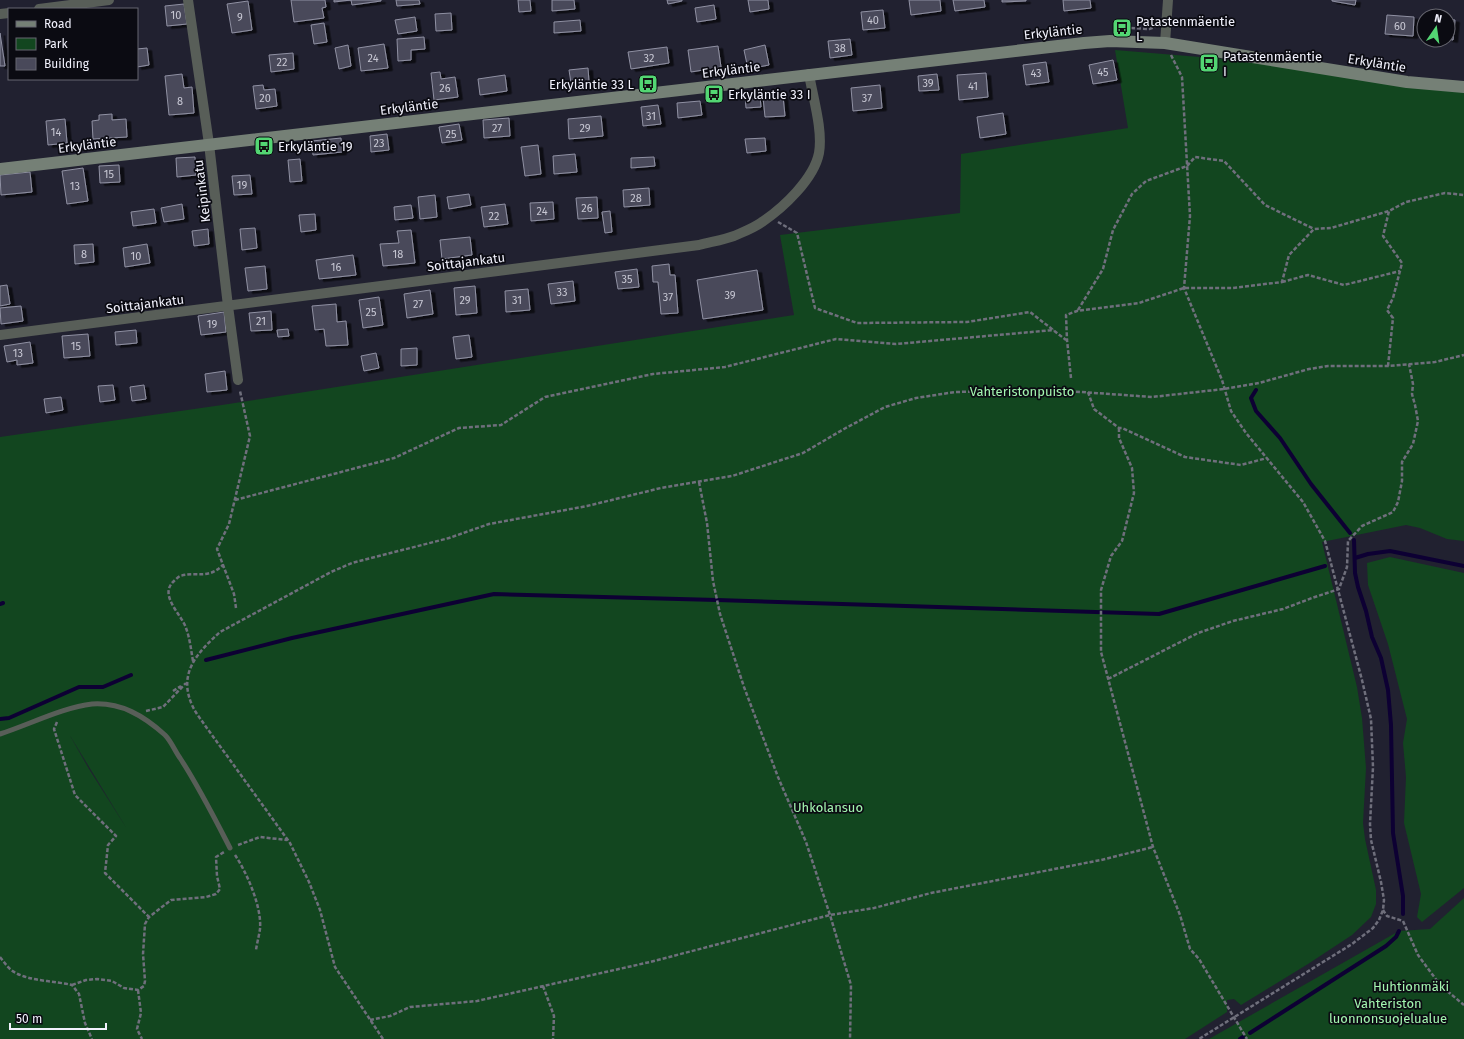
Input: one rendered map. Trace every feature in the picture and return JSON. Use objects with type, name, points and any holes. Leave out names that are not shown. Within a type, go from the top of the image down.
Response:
[{"type":"street","points":[[47,8],[109,0]]},
{"type":"street","name":"Keipinkatu","points":[[188,0],[209,144],[238,380]]},
{"type":"street","points":[[1165,43],[1168,0]]},
{"type":"street","name":"Erkyläntie","points":[[0,169],[1084,42],[1110,41],[1165,43],[1407,82],[1464,87]]},
{"type":"street","name":"Soittajankatu","points":[[0,335],[699,245],[733,236],[761,223],[805,183],[813,170],[819,153],[819,138],[809,74]]},
{"type":"lane","points":[[0,734],[90,704],[120,706],[137,713],[166,736],[194,780],[230,848]]},
{"type":"path","points":[[1165,43],[1182,77],[1190,216],[1184,288],[1222,380],[1231,411],[1246,433],[1303,502],[1325,541],[1339,589],[1371,719],[1373,767],[1370,824],[1371,840],[1384,900],[1383,910],[1379,920],[1373,928],[1352,944],[1200,1039]]},
{"type":"path","points":[[1077,311],[1103,269],[1113,230],[1132,194],[1146,181],[1187,166],[1195,157],[1224,161],[1265,205],[1314,229],[1331,228],[1389,211],[1406,202],[1444,193],[1464,195]]},
{"type":"path","points":[[1388,366],[1393,318],[1387,310],[1393,298],[1402,263],[1383,236],[1389,211]]},
{"type":"path","points":[[778,222],[797,233],[815,308],[857,323],[967,322],[1030,312],[1067,340]]},
{"type":"path","points":[[1282,282],[1289,255],[1314,229]]},
{"type":"path","points":[[1071,378],[1066,315],[1077,311],[1139,303],[1184,288],[1233,288],[1282,282],[1308,276],[1344,285],[1400,271]]},
{"type":"path","points":[[235,500],[394,458],[459,428],[501,425],[545,397],[653,374],[725,367],[836,339],[896,344],[1054,330]]},
{"type":"path","points":[[383,1039],[335,967],[320,910],[309,882],[287,840],[192,706],[186,682],[188,672],[205,646],[220,632],[331,572],[352,563],[449,538],[489,524],[587,506],[661,488],[732,476],[803,453],[886,407],[916,398],[955,392],[996,391],[1088,392],[1152,398],[1259,383],[1309,368],[1328,366],[1388,366],[1435,362],[1464,355]]},
{"type":"path","points":[[1339,589],[1347,567],[1348,541],[1362,526],[1392,512],[1398,502],[1402,481],[1402,462],[1413,444],[1418,421],[1412,394],[1413,384],[1409,364]]},
{"type":"path","points":[[236,608],[234,594],[217,549],[229,524],[250,436],[238,380]]},
{"type":"path","points":[[1088,392],[1094,409],[1119,428],[1122,428],[1185,457],[1241,465],[1267,458]]},
{"type":"path","points":[[1119,428],[1119,438],[1132,468],[1134,493],[1122,540],[1112,556],[1101,590],[1101,652],[1153,847],[1180,915],[1190,949],[1199,959],[1247,1039]]},
{"type":"path","points":[[699,482],[707,523],[713,581],[720,614],[744,687],[778,777],[806,842],[851,985],[850,1039]]},
{"type":"path","points":[[194,661],[186,626],[170,602],[169,592],[171,583],[179,576],[209,574],[218,570],[223,565]]},
{"type":"path","points":[[1108,679],[1198,633],[1233,621],[1283,609],[1339,589]]},
{"type":"path","points":[[174,691],[186,682]]},
{"type":"path","points":[[137,713],[163,707],[186,682]]},
{"type":"path","points":[[60,713],[54,729],[61,755],[75,795],[116,836],[108,845],[105,874],[149,917]]},
{"type":"path","points":[[0,957],[8,968],[15,973],[28,978],[72,984],[97,979],[112,981],[124,988],[138,990],[144,986],[146,981],[143,954],[145,924],[149,917],[171,900],[216,894],[220,889],[217,876],[216,857],[230,848],[260,837],[287,840]]},
{"type":"path","points":[[370,1020],[390,1016],[410,1007],[477,1001],[650,962],[830,915],[874,908],[931,893],[1101,860],[1153,847]]},
{"type":"path","points":[[230,848],[237,857],[260,909],[260,928],[256,950]]},
{"type":"path","points":[[1383,910],[1387,916],[1403,921],[1418,955],[1441,986],[1464,1005]]},
{"type":"path","points":[[72,984],[79,994],[85,1023],[92,1039]]},
{"type":"path","points":[[543,986],[554,1016],[553,1039]]},
{"type":"path","points":[[138,990],[141,1013],[138,1029],[142,1039]]},
{"type":"green space","points":[[1115,50],[1296,65],[1407,82],[1464,82],[1464,541],[1447,539],[1420,528],[1406,525],[1322,542],[1357,687],[1362,718],[1366,768],[1363,823],[1376,890],[1376,904],[1371,917],[1352,935],[1241,1005],[1234,999],[1227,1000],[1227,1012],[1185,1039],[0,1039],[0,437],[222,405],[794,315],[780,235],[960,213],[961,154],[1128,128]],"holes":[[[69,734],[127,829],[89,769]]]},
{"type":"green space","points":[[1390,557],[1464,573],[1464,888],[1422,922],[1417,917],[1421,894],[1404,823],[1406,777],[1403,743],[1407,719],[1388,644],[1368,585],[1367,563]]},
{"type":"green space","name":"Huhtionmäki","points":[[1464,898],[1464,1039],[1209,1039],[1399,931],[1430,929]]},
{"type":"building","points":[[291,0],[325,0],[326,7],[322,8],[324,18],[294,22]]},
{"type":"building","points":[[334,0],[351,0],[334,2]]},
{"type":"building","points":[[351,0],[381,0],[381,1],[352,5]]},
{"type":"building","points":[[396,0],[419,0],[420,4],[397,6]]},
{"type":"building","points":[[518,0],[530,0],[531,11],[519,12]]},
{"type":"building","points":[[552,0],[574,0],[575,9],[552,11]]},
{"type":"building","points":[[667,0],[682,0],[682,1],[668,4]]},
{"type":"building","points":[[748,0],[768,0],[769,9],[750,12]]},
{"type":"building","points":[[909,0],[940,0],[941,11],[911,15]]},
{"type":"building","points":[[953,0],[984,0],[985,7],[955,11]]},
{"type":"building","points":[[1002,0],[1026,0],[1026,1],[1002,2]]},
{"type":"building","points":[[1063,0],[1090,0],[1091,8],[1064,11]]},
{"type":"building","points":[[1332,0],[1356,0],[1355,5]]},
{"type":"building","points":[[248,1],[252,30],[232,33],[227,4]]},
{"type":"building","points":[[184,4],[187,24],[167,26],[165,6]]},
{"type":"building","points":[[714,5],[716,19],[697,22],[695,8]]},
{"type":"building","points":[[883,10],[885,28],[863,30],[861,12]]},
{"type":"building","points":[[451,13],[452,30],[436,31],[435,14]]},
{"type":"building","points":[[1387,15],[1414,17],[1413,36],[1385,34]]},
{"type":"building","points":[[415,17],[417,31],[398,34],[395,20]]},
{"type":"building","points":[[580,20],[581,31],[554,33],[554,22]]},
{"type":"building","points":[[324,23],[327,42],[314,44],[311,25]]},
{"type":"building","points":[[0,33],[5,66],[0,66]]},
{"type":"building","points":[[424,37],[425,49],[411,50],[411,60],[398,61],[397,39]]},
{"type":"building","points":[[850,39],[852,55],[830,58],[828,41]]},
{"type":"building","points":[[384,44],[388,68],[361,71],[358,48]]},
{"type":"building","points":[[348,45],[351,66],[339,69],[335,48]]},
{"type":"building","points":[[765,45],[769,65],[748,69],[744,50]]},
{"type":"building","points":[[718,46],[721,67],[691,72],[688,50]]},
{"type":"building","points":[[667,47],[669,63],[631,69],[628,52]]},
{"type":"building","points":[[147,48],[149,65],[138,67],[138,49]]},
{"type":"building","points":[[293,53],[294,69],[271,72],[269,55]]},
{"type":"building","points":[[1113,60],[1117,80],[1093,84],[1089,65]]},
{"type":"building","points":[[1046,62],[1049,82],[1026,85],[1023,65]]},
{"type":"building","points":[[588,68],[589,82],[571,83],[569,70]]},
{"type":"building","points":[[440,72],[441,79],[455,77],[458,97],[434,100],[431,73]]},
{"type":"building","points":[[986,73],[988,97],[959,100],[957,75]]},
{"type":"building","points":[[182,74],[184,88],[192,87],[194,113],[169,115],[165,76]]},
{"type":"building","points":[[937,74],[939,90],[919,91],[918,76]]},
{"type":"building","points":[[505,75],[507,91],[480,95],[478,79]]},
{"type":"building","points":[[263,85],[264,90],[275,89],[277,106],[256,109],[253,86]]},
{"type":"building","points":[[880,85],[882,108],[853,111],[851,88]]},
{"type":"building","points":[[745,96],[760,96],[761,107],[746,108]]},
{"type":"building","points":[[783,96],[785,116],[765,117],[763,97]]},
{"type":"building","points":[[700,101],[702,115],[678,118],[677,103]]},
{"type":"building","points":[[658,105],[661,124],[643,126],[641,107]]},
{"type":"building","points":[[1003,113],[1006,134],[980,138],[977,117]]},
{"type":"building","points":[[112,114],[112,120],[126,119],[127,137],[93,139],[92,121],[99,120],[99,115]]},
{"type":"building","points":[[601,116],[603,136],[569,139],[568,119]]},
{"type":"building","points":[[509,118],[510,136],[484,138],[483,120]]},
{"type":"building","points":[[65,119],[67,143],[48,145],[46,121]]},
{"type":"building","points":[[459,124],[462,140],[442,143],[439,127]]},
{"type":"building","points":[[387,134],[389,150],[371,152],[370,136]]},
{"type":"building","points":[[341,138],[342,152],[313,155],[312,141]]},
{"type":"building","points":[[765,138],[766,151],[747,153],[745,139]]},
{"type":"building","points":[[538,145],[541,174],[525,176],[521,147]]},
{"type":"building","points":[[575,154],[577,172],[554,174],[553,156]]},
{"type":"building","points":[[195,157],[196,175],[177,177],[176,158]]},
{"type":"building","points":[[654,157],[655,166],[631,168],[631,158]]},
{"type":"building","points":[[300,159],[302,181],[290,182],[288,160]]},
{"type":"building","points":[[119,165],[120,182],[100,183],[99,166]]},
{"type":"building","points":[[83,168],[88,201],[67,204],[62,171]]},
{"type":"building","points":[[30,172],[32,192],[1,195],[0,175]]},
{"type":"building","points":[[250,175],[252,194],[234,195],[232,176]]},
{"type":"building","points":[[649,188],[650,205],[624,207],[623,190]]},
{"type":"building","points":[[469,194],[471,205],[449,209],[447,197]]},
{"type":"building","points":[[435,195],[437,217],[420,219],[418,197]]},
{"type":"building","points":[[597,197],[598,218],[578,219],[576,198]]},
{"type":"building","points":[[553,202],[554,219],[531,221],[530,203]]},
{"type":"building","points":[[182,204],[184,219],[164,222],[161,208]]},
{"type":"building","points":[[505,204],[508,224],[484,227],[481,207]]},
{"type":"building","points":[[411,205],[413,218],[395,220],[394,207]]},
{"type":"building","points":[[154,209],[156,223],[133,226],[131,212]]},
{"type":"building","points":[[610,211],[612,232],[605,233],[602,212]]},
{"type":"building","points":[[315,214],[316,230],[301,232],[299,215]]},
{"type":"building","points":[[255,228],[257,248],[242,250],[240,229]]},
{"type":"building","points":[[208,229],[209,244],[194,246],[192,231]]},
{"type":"building","points":[[411,230],[415,263],[383,266],[380,244],[399,243],[397,231]]},
{"type":"building","points":[[470,237],[472,255],[442,259],[440,240]]},
{"type":"building","points":[[93,244],[94,262],[75,264],[74,245]]},
{"type":"building","points":[[147,244],[150,263],[125,267],[123,248]]},
{"type":"building","points":[[353,255],[356,275],[319,279],[316,260]]},
{"type":"building","points":[[669,264],[670,275],[675,275],[678,313],[661,314],[658,282],[653,282],[652,266]]},
{"type":"building","points":[[265,266],[267,289],[248,291],[245,268]]},
{"type":"building","points":[[637,269],[639,287],[618,289],[615,272]]},
{"type":"building","points":[[757,270],[763,310],[703,319],[697,280]]},
{"type":"building","points":[[573,281],[575,301],[551,304],[548,284]]},
{"type":"building","points":[[7,285],[10,304],[0,306],[0,286]]},
{"type":"building","points":[[475,286],[477,313],[456,315],[454,288]]},
{"type":"building","points":[[528,289],[530,310],[506,312],[505,291]]},
{"type":"building","points":[[430,290],[433,314],[407,318],[404,294]]},
{"type":"building","points":[[379,297],[383,325],[363,328],[359,300]]},
{"type":"building","points":[[336,304],[337,322],[346,321],[348,345],[326,346],[324,329],[315,330],[312,306]]},
{"type":"building","points":[[21,306],[23,321],[1,324],[0,308]]},
{"type":"building","points":[[271,311],[272,330],[251,331],[249,313]]},
{"type":"building","points":[[224,312],[226,332],[201,335],[198,316]]},
{"type":"building","points":[[288,329],[289,336],[278,337],[277,330]]},
{"type":"building","points":[[136,330],[137,343],[116,345],[115,332]]},
{"type":"building","points":[[88,334],[90,356],[64,358],[62,336]]},
{"type":"building","points":[[469,335],[472,357],[456,359],[453,337]]},
{"type":"building","points":[[30,342],[33,363],[17,365],[17,360],[7,362],[4,346]]},
{"type":"building","points":[[417,348],[417,365],[401,366],[401,349]]},
{"type":"building","points":[[376,353],[379,368],[364,371],[361,356]]},
{"type":"building","points":[[225,371],[227,390],[207,392],[205,374]]},
{"type":"building","points":[[113,385],[115,400],[100,402],[98,386]]},
{"type":"building","points":[[144,385],[146,399],[132,401],[130,387]]},
{"type":"building","points":[[61,397],[63,410],[46,413],[44,399]]},
{"type":"waterway","points":[[1256,390],[1251,398],[1256,411],[1280,438],[1311,484],[1350,533]]},
{"type":"waterway","points":[[1354,540],[1355,573],[1358,587],[1366,611],[1372,637],[1381,658],[1388,690],[1391,725],[1393,833],[1403,896],[1403,914]]},
{"type":"waterway","points":[[1355,558],[1368,554],[1390,551],[1464,566]]},
{"type":"waterway","points":[[206,660],[292,638],[494,594],[1159,614],[1325,566]]},
{"type":"waterway","points":[[0,719],[9,718],[79,687],[103,687],[131,675]]},
{"type":"waterway","points":[[1250,1033],[1386,946],[1396,937],[1399,931]]},
{"type":"place","name":"Patastenmäentie L","points":[[1122,28]]},
{"type":"place","name":"Patastenmäentie I","points":[[1209,63]]},
{"type":"place","name":"Erkyläntie 33 L","points":[[648,84]]},
{"type":"place","name":"Erkyläntie 33 I","points":[[714,94]]},
{"type":"place","name":"Erkyläntie 19","points":[[264,146]]},
{"type":"park label","name":"Vahteristonpuisto","points":[[1022,391]]},
{"type":"park label","name":"Uhkolansuo","points":[[828,807]]},
{"type":"park label","name":"Vahteriston luonnonsuojelualue","points":[[1388,1010]]}]
